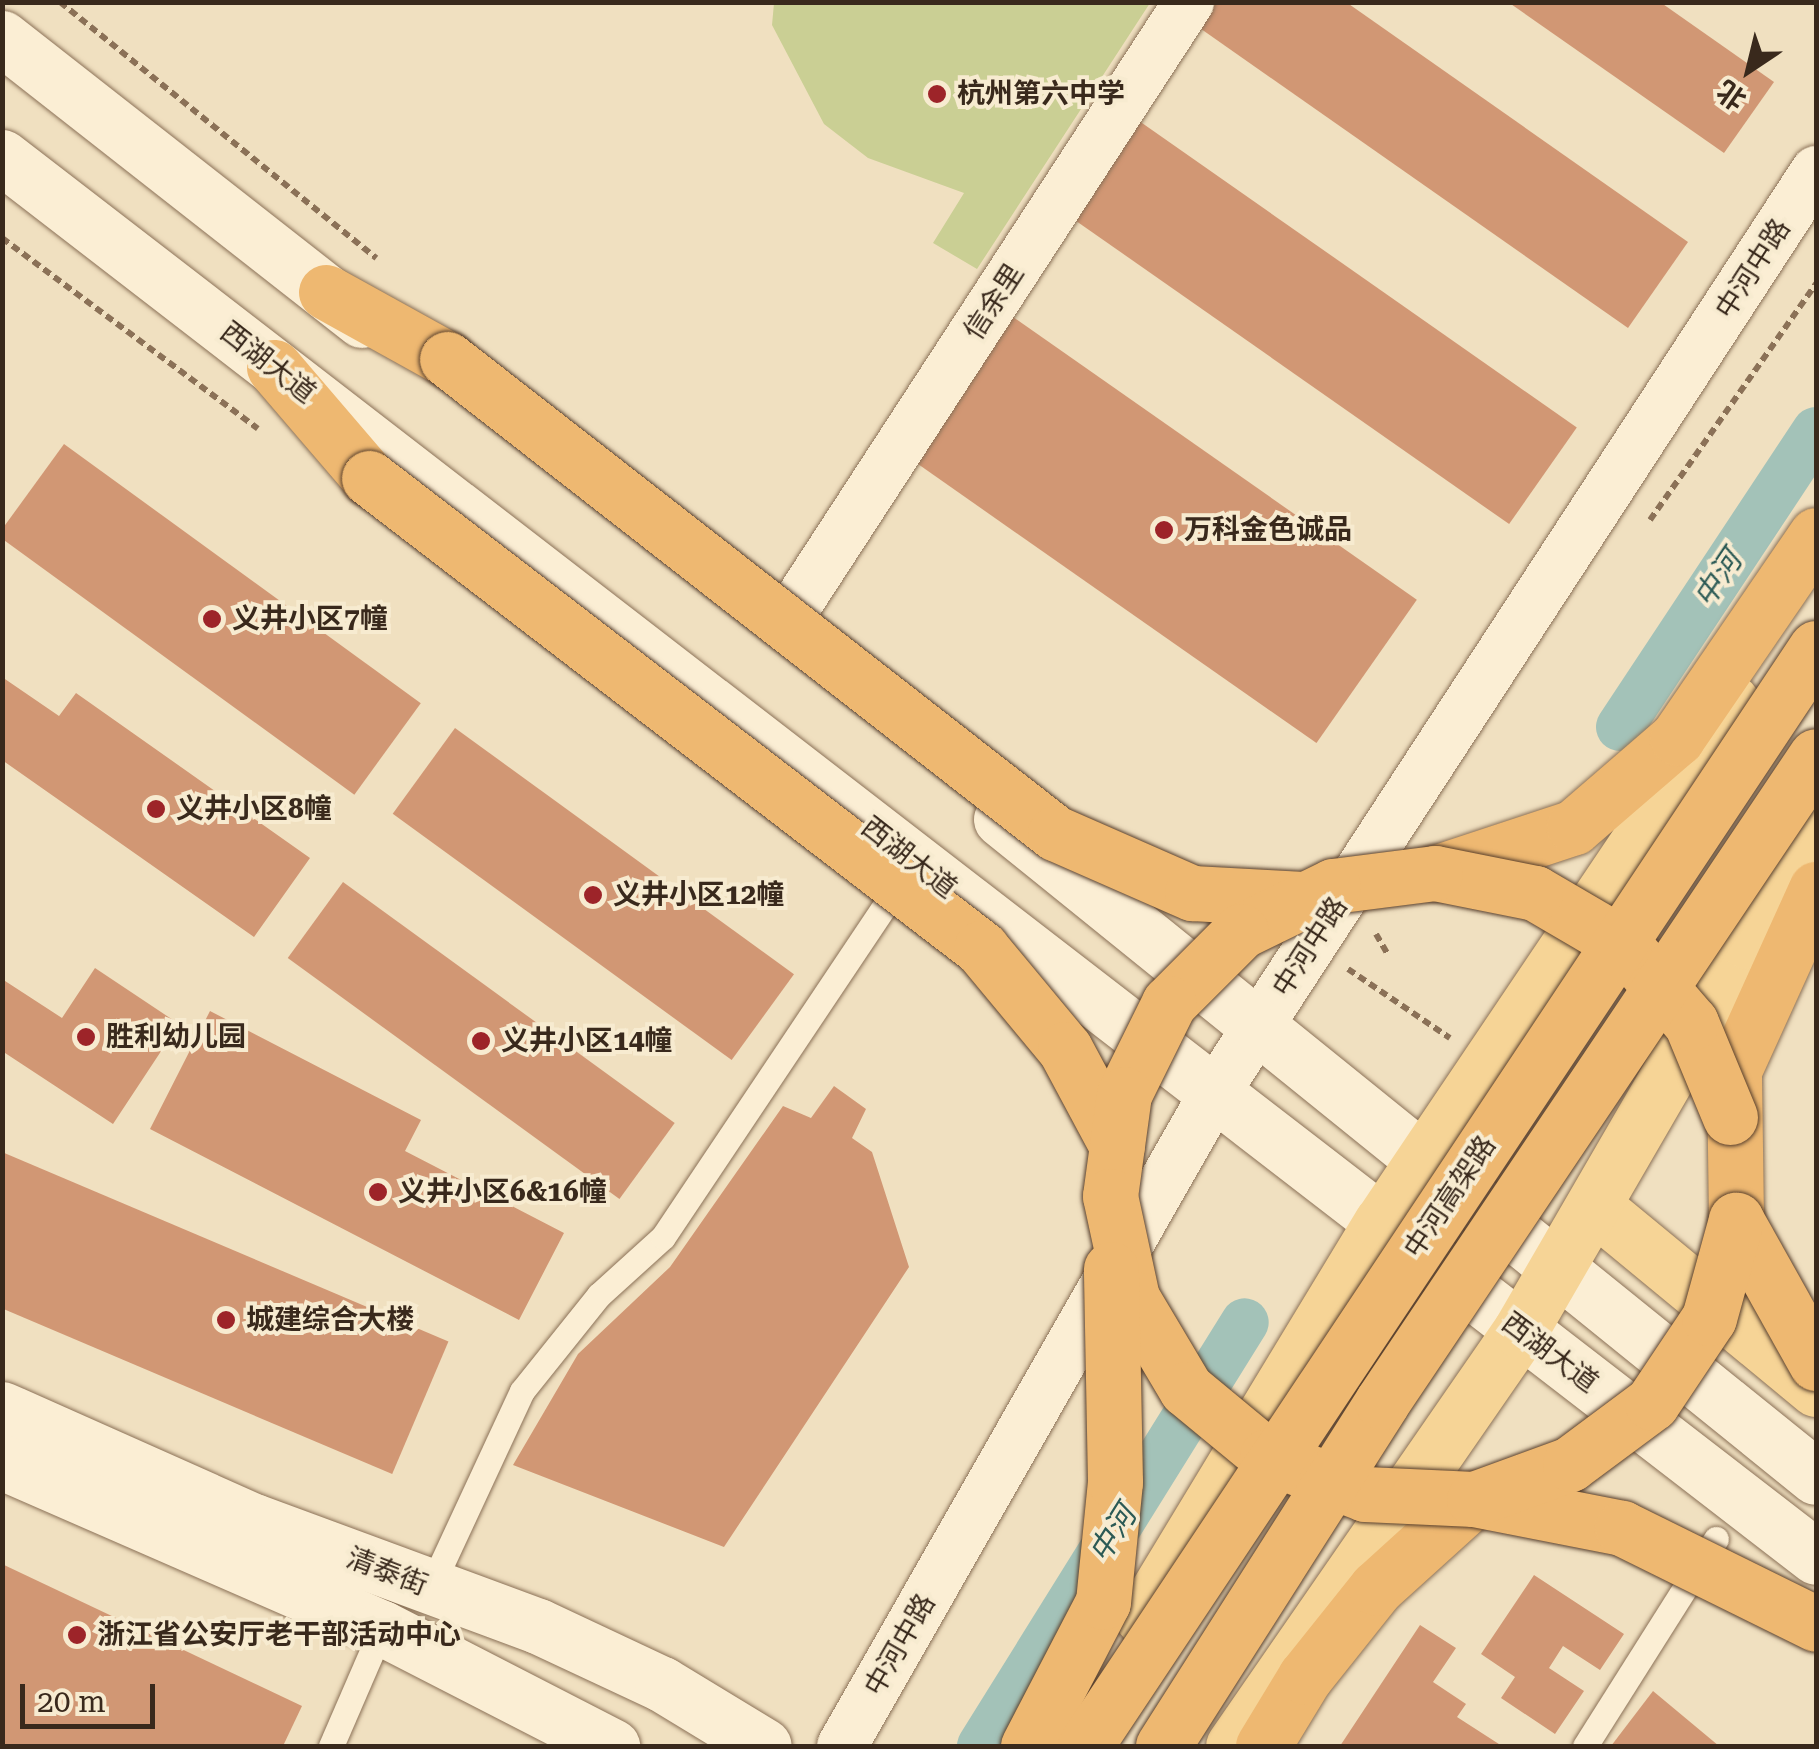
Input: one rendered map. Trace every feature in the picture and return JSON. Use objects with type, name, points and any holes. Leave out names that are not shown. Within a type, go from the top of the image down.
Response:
[{"type":"highway","points":[[326,292],[447,359],[1055,833],[1192,894],[1306,899]]},
{"type":"highway","points":[[274,367],[369,478],[981,948],[1065,1049],[1113,1171],[1132,1298],[1186,1389],[1266,1456],[1366,1494],[1474,1499],[1622,1528],[1816,1624]]},
{"type":"highway","points":[[1028,1746],[1103,1602],[1115,1482],[1113,1171],[1124,1094],[1168,1003],[1241,930],[1333,886],[1435,873],[1574,827],[1677,738],[1816,535]]},
{"type":"highway","name":"中河高架路","points":[[1085,1746],[1816,648]]},
{"type":"highway","name":"中河高架路","points":[[1163,1746],[1393,1386],[1816,756]]},
{"type":"highway","points":[[1435,873],[1535,893],[1624,945],[1691,1023],[1730,1117]]},
{"type":"highway","points":[[1264,1746],[1305,1677],[1376,1588],[1474,1499],[1570,1464],[1652,1403],[1709,1318],[1736,1220],[1730,1117],[1734,1070],[1816,889]]},
{"type":"highway","points":[[1736,1220],[1816,1364]]},
{"type":"main road","points":[[2,38],[1260,1023],[1816,1478]]},
{"type":"main road","name":"西湖大道","points":[[2,157],[1816,1557]]},
{"type":"main road","points":[[1063,1746],[1381,1223],[1816,580]]},
{"type":"main road","points":[[1232,1746],[1520,1331],[1746,941],[1816,835]]},
{"type":"main road","points":[[1595,1206],[1816,1389]]},
{"type":"main road","name":"清泰街","points":[[2,1409],[254,1520],[430,1589],[538,1626],[662,1684],[764,1746]]},
{"type":"main road","name":"清泰街","points":[[2,1462],[382,1628],[612,1746]]},
{"type":"street","name":"信余里","points":[[798,601],[1190,2]]},
{"type":"street","name":"中河中路","points":[[842,1746],[1214,1094],[1816,171]]},
{"type":"lane","points":[[430,1589],[522,1391],[599,1295],[663,1237],[888,902]]},
{"type":"lane","points":[[1584,1746],[1716,1539]]},
{"type":"lane","points":[[331,1746],[382,1628]]},
{"type":"green space","name":"杭州第六中学","points":[[774,2],[1150,3],[977,269],[933,243],[964,193],[868,158],[824,124],[772,25]]},
{"type":"building","points":[[1210,2],[1346,2],[1688,242],[1628,328],[1194,24]]},
{"type":"building","points":[[1508,2],[1660,2],[1774,82],[1724,153]]},
{"type":"building","points":[[1132,116],[1577,427],[1509,524],[1064,213]]},
{"type":"building","name":"万科金色诚品","points":[[1013,317],[1417,600],[1316,743],[913,460]]},
{"type":"building","name":"义井小区7幢","points":[[64,444],[421,703],[354,795],[2,539],[2,529]]},
{"type":"building","name":"义井小区8幢","points":[[2,677],[59,716],[76,693],[310,858],[254,937],[2,760]]},
{"type":"building","name":"义井小区12幢","points":[[455,728],[794,974],[732,1060],[393,814]]},
{"type":"building","name":"义井小区14幢","points":[[343,882],[675,1123],[619,1199],[288,958]]},
{"type":"building","name":"胜利幼儿园","points":[[95,968],[179,1024],[113,1124],[2,1051],[2,979],[62,1018]]},
{"type":"building","name":"义井小区6&16幢","points":[[210,1011],[421,1120],[405,1151],[564,1233],[519,1320],[150,1129]]},
{"type":"building","points":[[834,1086],[866,1109],[852,1138],[872,1152],[909,1267],[724,1547],[513,1465],[578,1354],[670,1267],[783,1106],[811,1118]]},
{"type":"building","name":"城建综合大楼","points":[[2,1152],[448,1342],[392,1474],[2,1308]]},
{"type":"building","name":"浙江省公安厅老干部活动中心","points":[[2,1564],[302,1706],[283,1746],[2,1746]]},
{"type":"building","points":[[1534,1575],[1624,1634],[1600,1670],[1563,1646],[1549,1668],[1584,1691],[1555,1734],[1501,1698],[1515,1677],[1481,1654]]},
{"type":"building","points":[[1420,1625],[1456,1648],[1433,1682],[1466,1704],[1457,1717],[1502,1746],[1340,1746]]},
{"type":"building","points":[[1653,1691],[1719,1746],[1611,1746]]},
{"type":"waterway","name":"中河","points":[[1620,727],[1816,431]]},
{"type":"waterway","name":"中河","points":[[981,1746],[1245,1322]]},
{"type":"place","name":"杭州第六中学","points":[[937,94]]},
{"type":"place","name":"万科金色诚品","points":[[1164,530]]},
{"type":"place","name":"义井小区7幢","points":[[212,619]]},
{"type":"place","name":"义井小区8幢","points":[[156,809]]},
{"type":"place","name":"义井小区12幢","points":[[593,895]]},
{"type":"place","name":"胜利幼儿园","points":[[86,1037]]},
{"type":"place","name":"义井小区14幢","points":[[481,1041]]},
{"type":"place","name":"义井小区6&16幢","points":[[378,1192]]},
{"type":"place","name":"城建综合大楼","points":[[226,1320]]},
{"type":"place","name":"浙江省公安厅老干部活动中心","points":[[77,1635]]}]
